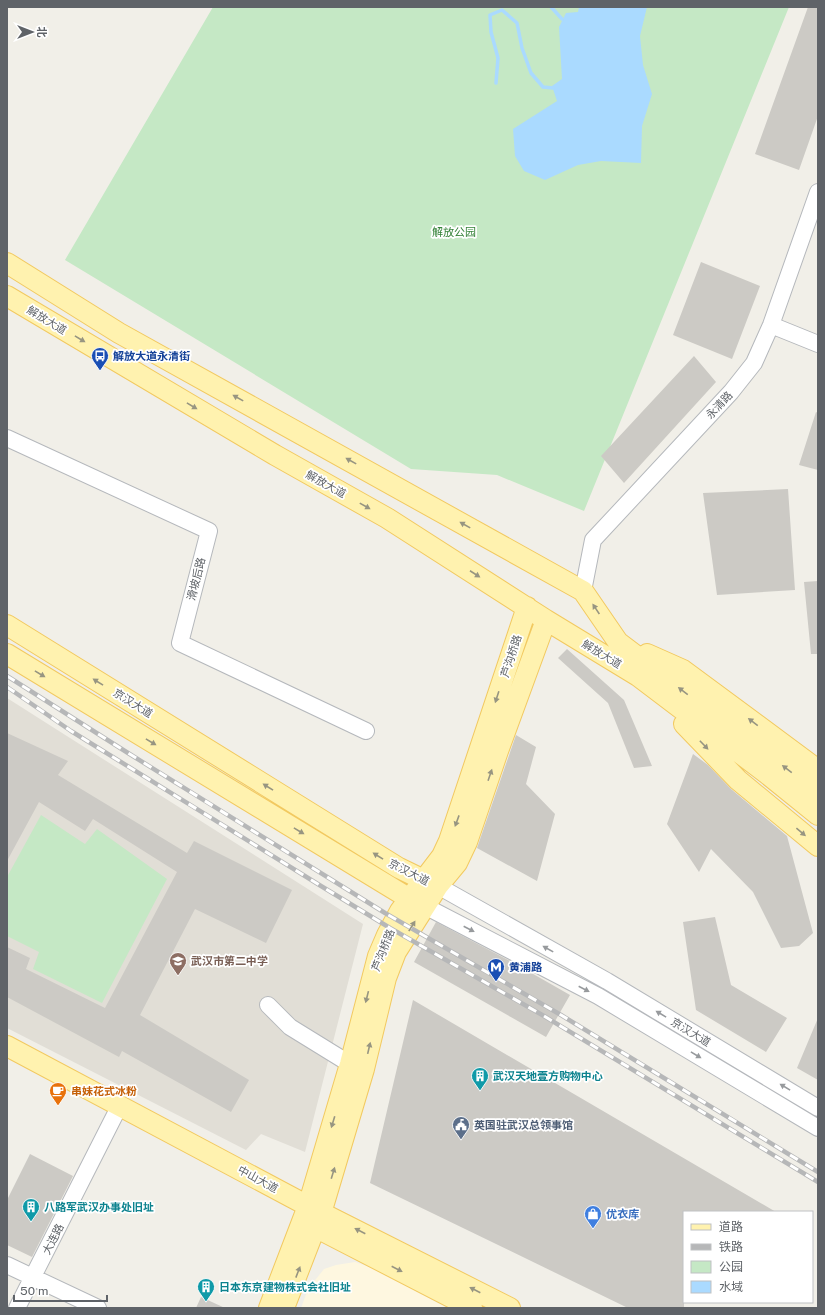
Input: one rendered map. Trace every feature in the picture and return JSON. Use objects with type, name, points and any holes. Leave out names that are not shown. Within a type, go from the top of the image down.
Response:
[{"type":"main road","name":"解放大道","points":[[13,267],[120,333],[583,591],[618,642],[816,806]]},
{"type":"main road","name":"解放大道","points":[[8,297],[275,455],[387,518],[546,620],[638,676],[766,773],[816,806]]},
{"type":"main road","name":"芦沟桥路","points":[[431,884],[452,834],[526,607]]},
{"type":"main road","name":"芦沟桥路","points":[[269,1308],[312,1214],[364,1069],[386,978],[396,952],[417,902],[431,884],[457,863],[467,842],[498,751],[546,620]]},
{"type":"main road","name":"京汉大道","points":[[7,625],[399,868],[431,884]]},
{"type":"main road","name":"解放大道","points":[[618,642],[683,670],[818,770]]},
{"type":"main road","name":"京汉大道","points":[[7,654],[417,902]]},
{"type":"main road","name":"解放大道","points":[[638,676],[738,780],[818,846]]},
{"type":"main road","name":"芦沟桥路","points":[[284,1308],[312,1214],[378,956],[400,911],[417,902]]},
{"type":"main road","name":"中山大道","points":[[7,1046],[120,1105],[312,1214],[472,1308]]},
{"type":"main road","name":"中山大道","points":[[312,1214],[510,1308]]},
{"type":"street","name":"永清路","points":[[583,591],[593,540],[731,392],[754,363],[771,326],[818,192]]},
{"type":"street","points":[[771,326],[818,344]]},
{"type":"street","name":"滑坡后路","points":[[7,438],[209,531],[180,643],[366,731]]},
{"type":"street","name":"京汉大道","points":[[431,884],[607,981],[818,1108]]},
{"type":"street","name":"京汉大道","points":[[417,902],[598,996],[818,1128]]},
{"type":"street","points":[[268,1005],[290,1028],[350,1064]]},
{"type":"street","name":"大连路","points":[[17,1308],[120,1105]]},
{"type":"street","points":[[7,1265],[98,1308]]},
{"type":"shaded area","name":"武汉市第二中学","points":[[7,698],[363,924],[305,1152],[261,1134],[246,1150],[7,1028]]},
{"type":"shaded area","points":[[355,1262],[375,1269],[447,1308],[301,1308],[308,1289],[324,1269],[336,1265]]},
{"type":"green space","name":"解放公园","points":[[213,7],[789,7],[584,511],[497,475],[411,469],[65,260]]},
{"type":"green space","points":[[41,815],[85,844],[97,829],[167,879],[102,1003],[33,969],[39,952],[7,936],[7,877]]},
{"type":"water","points":[[579,7],[647,7],[640,36],[643,65],[652,94],[642,126],[641,163],[601,161],[578,165],[545,180],[524,171],[515,156],[513,129],[557,101],[552,86],[562,79],[559,27],[566,13],[578,12]]},
{"type":"building","points":[[808,7],[818,7],[818,116],[799,170],[755,154]]},
{"type":"building","points":[[701,262],[760,286],[732,359],[673,335]]},
{"type":"building","points":[[694,356],[716,382],[624,483],[601,456]]},
{"type":"building","points":[[816,412],[818,413],[818,470],[799,465]]},
{"type":"building","points":[[788,489],[795,590],[717,595],[703,493]]},
{"type":"building","points":[[818,581],[818,654],[811,654],[804,582]]},
{"type":"building","points":[[567,649],[624,700],[652,766],[634,768],[608,703],[558,658]]},
{"type":"building","points":[[7,733],[68,761],[58,775],[187,853],[194,841],[292,890],[266,943],[195,909],[140,1015],[249,1080],[231,1112],[122,1051],[119,1057],[7,997],[7,947],[30,958],[26,969],[105,1008],[177,872],[93,819],[85,831],[39,802],[7,861]]},
{"type":"building","points":[[516,735],[536,747],[526,784],[555,814],[537,881],[477,848]]},
{"type":"building","points":[[693,754],[708,765],[731,789],[787,836],[813,933],[799,946],[781,948],[753,892],[711,849],[699,872],[667,824]]},
{"type":"building","points":[[715,917],[731,985],[787,1018],[766,1052],[696,1010],[683,922]]},
{"type":"building","points":[[436,922],[514,963],[570,995],[546,1037],[414,962]]},
{"type":"building","name":"武汉天地壹方购物中心","points":[[413,1000],[774,1211],[683,1211],[684,1308],[628,1308],[370,1183]]},
{"type":"building","points":[[818,1018],[818,1080],[797,1068]]},
{"type":"building","name":"八路军武汉办事处旧址","points":[[30,1154],[73,1176],[32,1257],[7,1245],[7,1200]]},
{"type":"building","name":"日本东京建物株式会社旧址","points":[[201,1297],[225,1308],[196,1308]]},
{"type":"waterway","points":[[551,7],[562,19]]},
{"type":"waterway","points":[[496,83],[498,58],[491,32],[490,15],[502,10],[517,23],[522,48],[531,73],[543,87],[553,88]]},
{"type":"railway","points":[[7,676],[385,913],[561,1015],[818,1172]]},
{"type":"railway","points":[[7,687],[71,731],[321,886],[390,928],[544,1016],[818,1182]]},
{"type":"place","name":"解放大道永清街","points":[[100,371]]},
{"type":"place","name":"武汉市第二中学","points":[[178,976]]},
{"type":"place","name":"黄浦路","points":[[496,982]]},
{"type":"place","name":"武汉天地壹方购物中心","points":[[480,1091]]},
{"type":"place","name":"串妹花式冰粉","points":[[58,1106]]},
{"type":"place","name":"英国驻武汉总领事馆","points":[[461,1140]]},
{"type":"place","name":"八路军武汉办事处旧址","points":[[31,1222]]},
{"type":"place","name":"优衣库","points":[[593,1229]]},
{"type":"place","name":"日本东京建物株式会社旧址","points":[[206,1302]]}]
